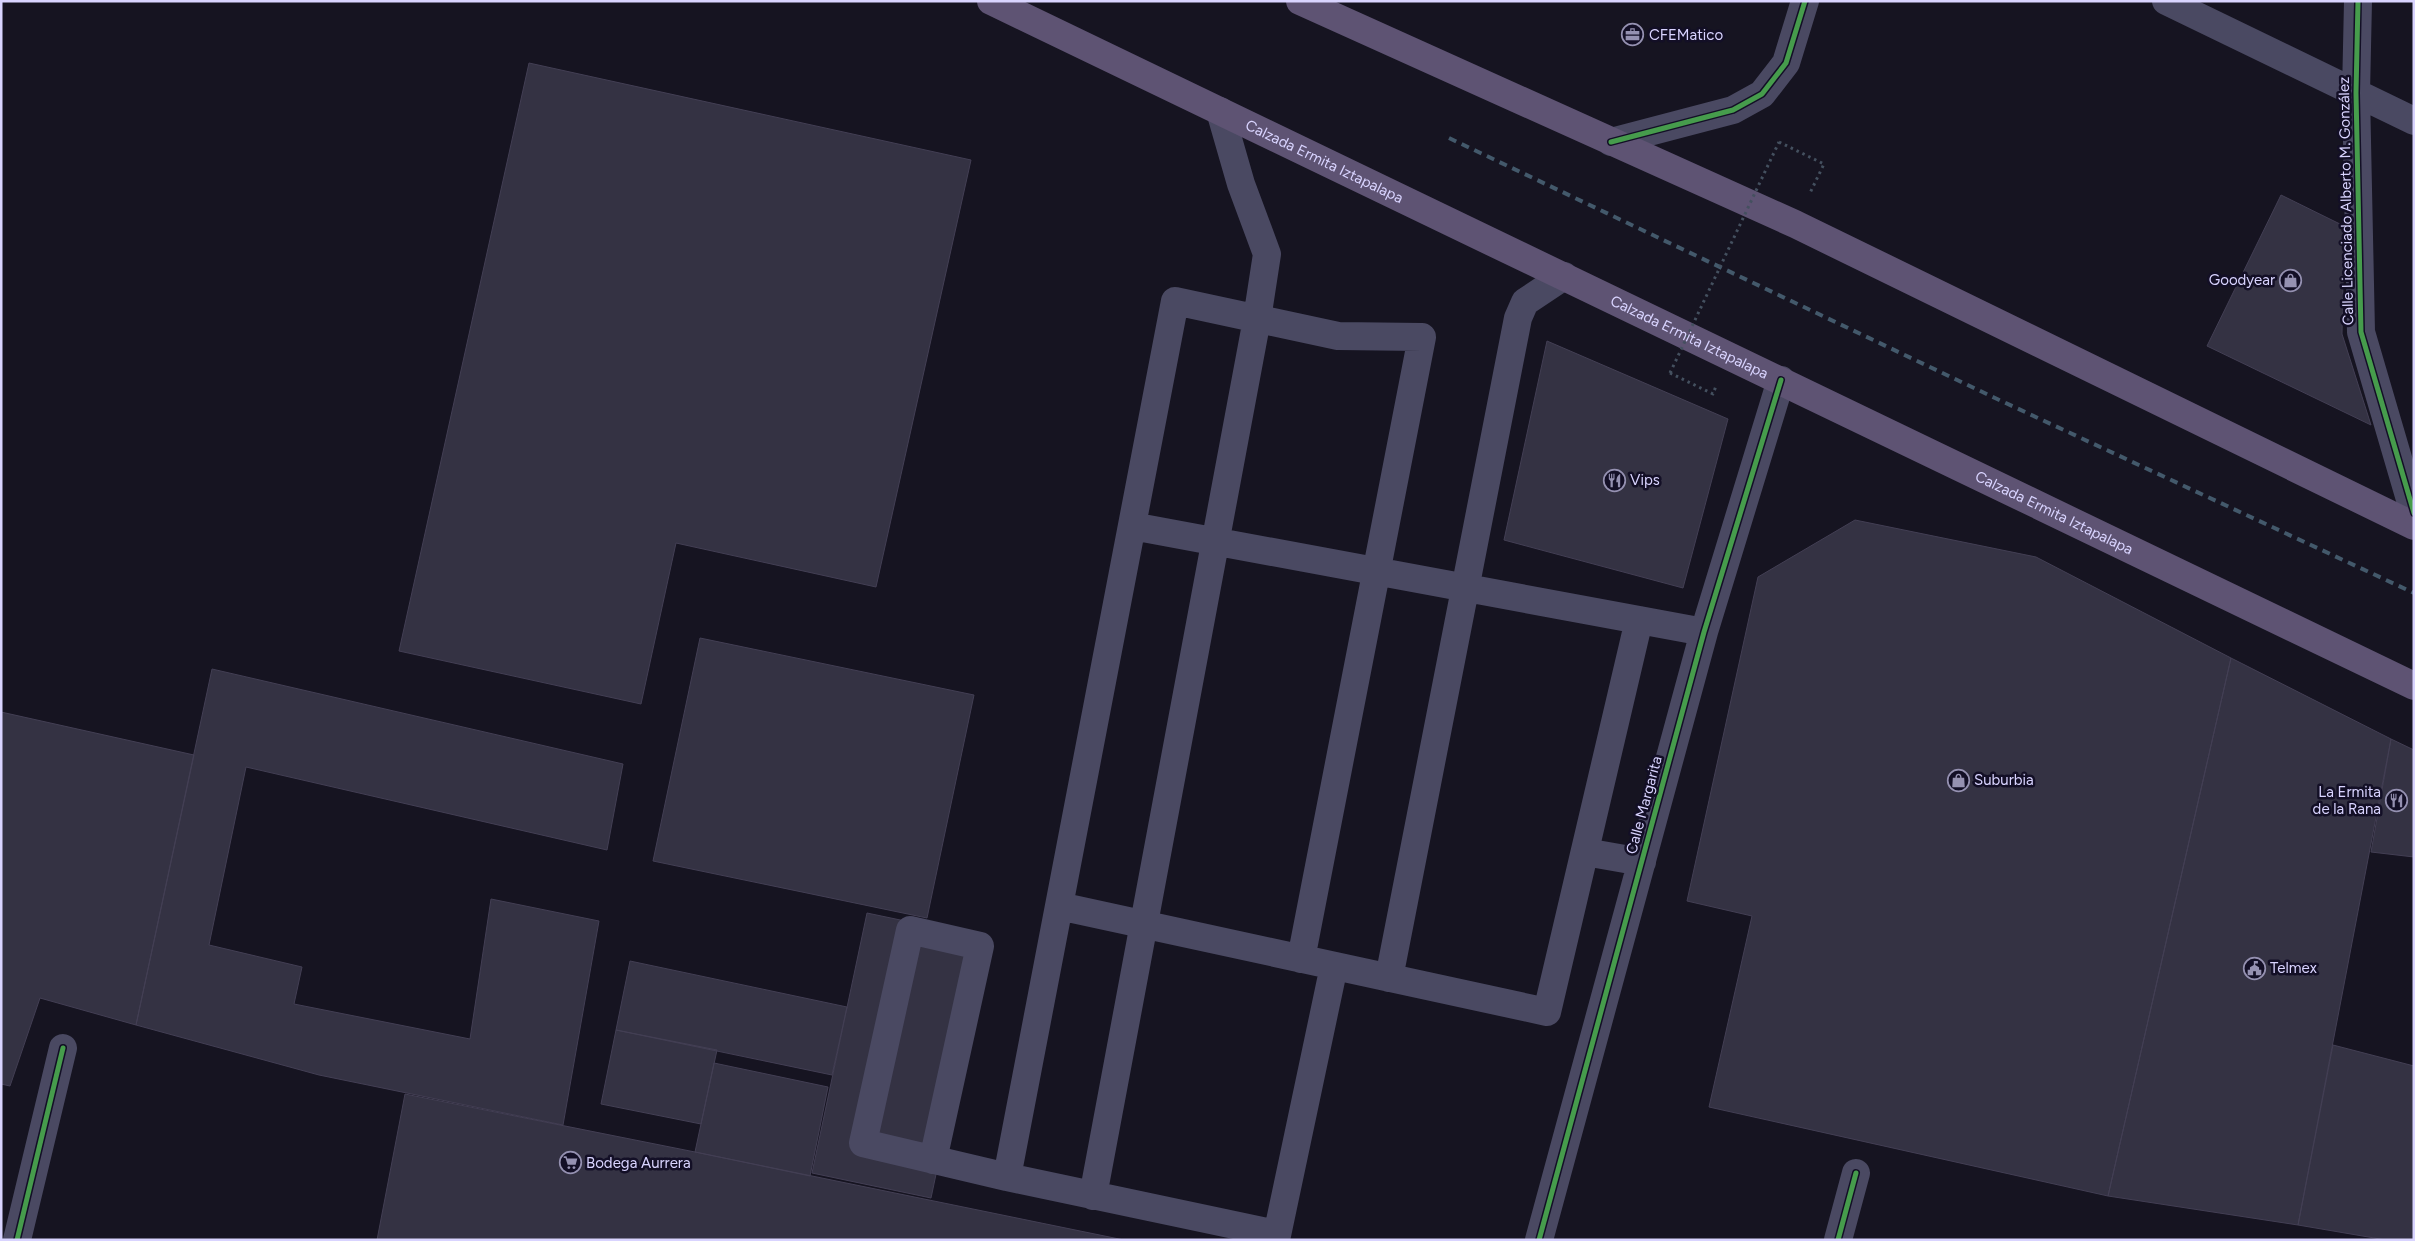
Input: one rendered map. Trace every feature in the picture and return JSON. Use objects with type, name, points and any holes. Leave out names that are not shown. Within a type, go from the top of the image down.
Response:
[{"type":"main road","name":"Calzada Ermita Iztapalapa","points":[[991,1],[2414,686]]},
{"type":"main road","points":[[1300,1],[1795,224],[2414,526]]},
{"type":"street","points":[[1611,142],[1733,110],[1762,94],[1786,63],[1805,1]]},
{"type":"street","points":[[2166,1],[2414,122]]},
{"type":"street","name":"Calle Licenciado Alberto M. González","points":[[2358,1],[2356,93],[2361,332],[2414,513]]},
{"type":"street","points":[[1093,1196],[1257,319],[1267,254],[1241,184],[1220,111]]},
{"type":"street","points":[[1389,978],[1518,318],[1525,302],[1564,276]]},
{"type":"street","points":[[1007,1178],[1175,300],[1338,336],[1422,338],[1301,959]]},
{"type":"street","name":"Calle Margarita","points":[[1539,1240],[1704,632],[1781,380]]},
{"type":"street","points":[[1132,526],[1704,632]]},
{"type":"street","points":[[1059,906],[1547,1012],[1639,620]]},
{"type":"street","points":[[1585,852],[1642,862]]},
{"type":"street","points":[[934,1160],[980,946],[910,930],[863,1143],[1007,1178],[1276,1237],[1334,966]]},
{"type":"street","points":[[17,1240],[62,1048]]},
{"type":"street","points":[[1838,1240],[1856,1173]]},
{"type":"path","points":[[1713,394],[1670,372],[1779,142],[1824,164]]},
{"type":"building","points":[[529,63],[971,160],[876,587],[676,543],[641,704],[399,651]]},
{"type":"building","name":"Goodyear","points":[[2281,195],[2344,226],[2342,334],[2371,425],[2207,346]]},
{"type":"building","name":"Vips","points":[[1547,341],[1728,419],[1683,588],[1504,540]]},
{"type":"building","name":"Suburbia","points":[[1855,520],[2036,557],[2231,658],[2108,1196],[1709,1107],[1752,916],[1687,901],[1758,577]]},
{"type":"building","points":[[700,638],[974,695],[927,918],[653,861]]},
{"type":"building","name":"Telmex","points":[[2231,658],[2391,739],[2298,1225],[2108,1196]]},
{"type":"building","points":[[212,669],[623,764],[607,850],[246,767],[209,945],[302,967],[294,1004],[470,1039],[491,899],[599,921],[563,1125],[319,1075],[136,1025]]},
{"type":"building","points":[[1,712],[194,755],[136,1025],[40,998],[10,1086],[1,1084]]},
{"type":"building","name":"La Ermita de la Rana","points":[[2391,739],[2414,750],[2414,857],[2371,852]]},
{"type":"building","points":[[867,913],[986,938],[931,1198],[812,1173]]},
{"type":"building","points":[[630,961],[847,1007],[832,1075],[616,1030]]},
{"type":"building","points":[[616,1030],[717,1050],[701,1124],[601,1104]]},
{"type":"building","points":[[2333,1045],[2414,1066],[2414,1240],[2386,1240],[2298,1225]]},
{"type":"building","points":[[714,1063],[828,1087],[810,1176],[695,1152]]},
{"type":"building","name":"Bodega Aurrera","points":[[405,1094],[695,1152],[1124,1240],[377,1240]]},
{"type":"railway","points":[[1449,138],[1995,398],[2414,593]]},
{"type":"cycle path","points":[[1611,142],[1733,110],[1762,94],[1786,63],[1805,1]]},
{"type":"cycle path","points":[[2358,1],[2356,93],[2361,332],[2414,513]]},
{"type":"cycle path","points":[[1539,1240],[1704,632],[1781,380]]},
{"type":"cycle path","points":[[17,1240],[63,1048]]},
{"type":"cycle path","points":[[1838,1240],[1856,1173]]},
{"type":"place","name":"CFEMatico","points":[[1633,35]]},
{"type":"place","name":"Goodyear","points":[[2291,280]]},
{"type":"place","name":"Vips","points":[[1614,480]]},
{"type":"place","name":"Suburbia","points":[[1958,780]]},
{"type":"place","name":"La Ermita de la Rana","points":[[2397,801]]},
{"type":"place","name":"Telmex","points":[[2254,968]]},
{"type":"place","name":"Bodega Aurrera","points":[[570,1163]]}]
